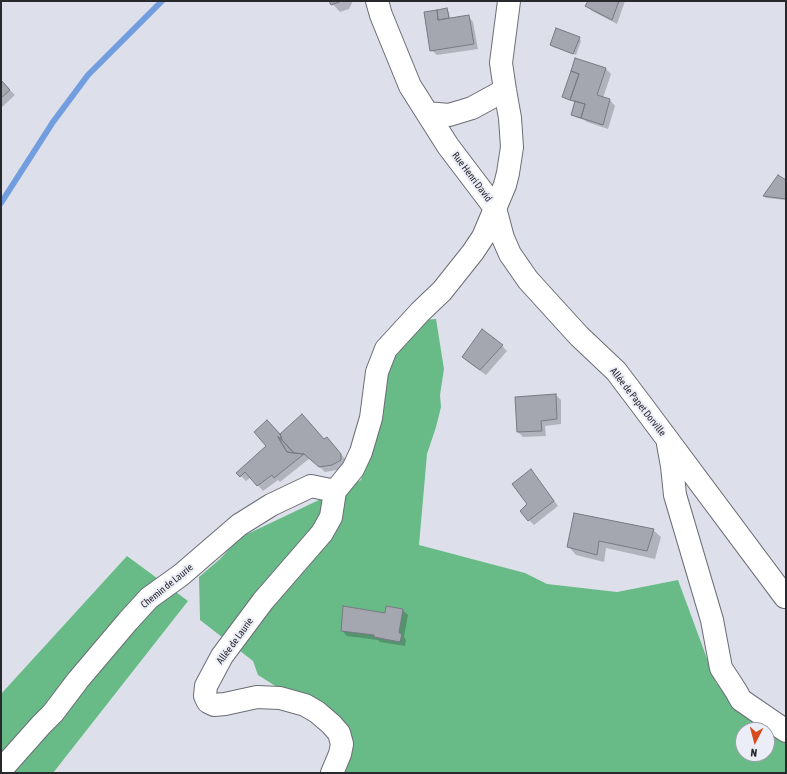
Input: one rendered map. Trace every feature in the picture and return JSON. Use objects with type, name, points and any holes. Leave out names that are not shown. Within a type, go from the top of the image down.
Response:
[{"type":"street","name":"Rue Henri David","points":[[377,1],[380,15],[410,86],[448,146],[495,208],[505,185],[512,147],[510,118],[501,62],[509,1]]},
{"type":"street","points":[[427,113],[449,115],[472,108],[505,90]]},
{"type":"street","points":[[335,491],[353,469],[361,452],[371,418],[377,372],[386,350],[420,312],[442,291],[461,268],[483,236],[495,208]]},
{"type":"street","name":"Allée de Papet Dorville","points":[[495,208],[503,238],[510,254],[528,280],[579,336],[616,371],[785,598]]},
{"type":"street","points":[[667,439],[675,495],[712,620],[721,668],[741,700],[786,732]]},
{"type":"street","name":"Chemin de Laurie","points":[[1,770],[53,713],[78,680],[148,598],[181,575],[239,525],[271,505],[311,486],[335,491]]},
{"type":"street","name":"Allée de Laurie","points":[[332,773],[340,754],[342,744],[339,733],[317,712],[305,705],[280,698],[257,697],[214,705],[208,702],[205,696],[206,686],[222,656],[263,601],[322,533],[331,517],[335,491]]},
{"type":"green space","points":[[436,319],[444,369],[440,395],[441,407],[427,454],[419,545],[525,573],[547,584],[617,592],[678,580],[716,683],[786,716],[786,773],[347,773],[343,768],[350,733],[258,675],[253,661],[200,620],[199,577],[220,559],[239,538],[361,480],[387,374],[388,359],[424,320]]},
{"type":"green space","points":[[127,556],[188,601],[53,773],[1,773],[1,694]]},
{"type":"building","points":[[329,1],[342,1],[331,5]]},
{"type":"building","points":[[588,1],[619,1],[612,20],[585,6]]},
{"type":"building","points":[[447,8],[449,18],[438,20],[437,10]]},
{"type":"building","points":[[437,10],[438,20],[469,15],[474,44],[430,51],[424,12]]},
{"type":"building","points":[[556,28],[580,37],[573,54],[550,45]]},
{"type":"building","points":[[575,58],[606,68],[597,95],[610,99],[603,125],[581,118],[585,104],[570,100],[579,74],[571,71]]},
{"type":"building","points":[[571,71],[579,74],[570,100],[562,97]]},
{"type":"building","points":[[1,80],[10,90],[1,98]]},
{"type":"building","points":[[575,101],[585,104],[581,118],[571,115]]},
{"type":"building","points":[[778,175],[786,180],[786,199],[763,196]]},
{"type":"building","points":[[482,329],[503,345],[480,370],[462,357]]},
{"type":"building","points":[[556,394],[557,419],[541,421],[542,431],[517,432],[515,397]]},
{"type":"building","points":[[302,414],[324,439],[327,437],[341,454],[341,460],[332,465],[319,467],[304,454],[294,453],[282,440],[280,434]]},
{"type":"building","points":[[267,420],[280,434],[282,440],[278,437],[287,452],[304,454],[274,478],[272,475],[257,486],[245,472],[240,477],[236,473],[266,446],[254,432]]},
{"type":"building","points":[[278,437],[282,440],[294,453],[287,452]]},
{"type":"building","points":[[531,469],[554,501],[528,521],[520,511],[527,504],[512,484]]},
{"type":"building","points":[[574,513],[654,529],[647,551],[599,541],[597,555],[567,547]]},
{"type":"building","points":[[343,606],[385,613],[386,606],[403,609],[399,633],[402,634],[400,642],[374,637],[374,635],[341,631]]},
{"type":"waterway","points":[[1,203],[53,122],[88,75],[162,1]]}]
